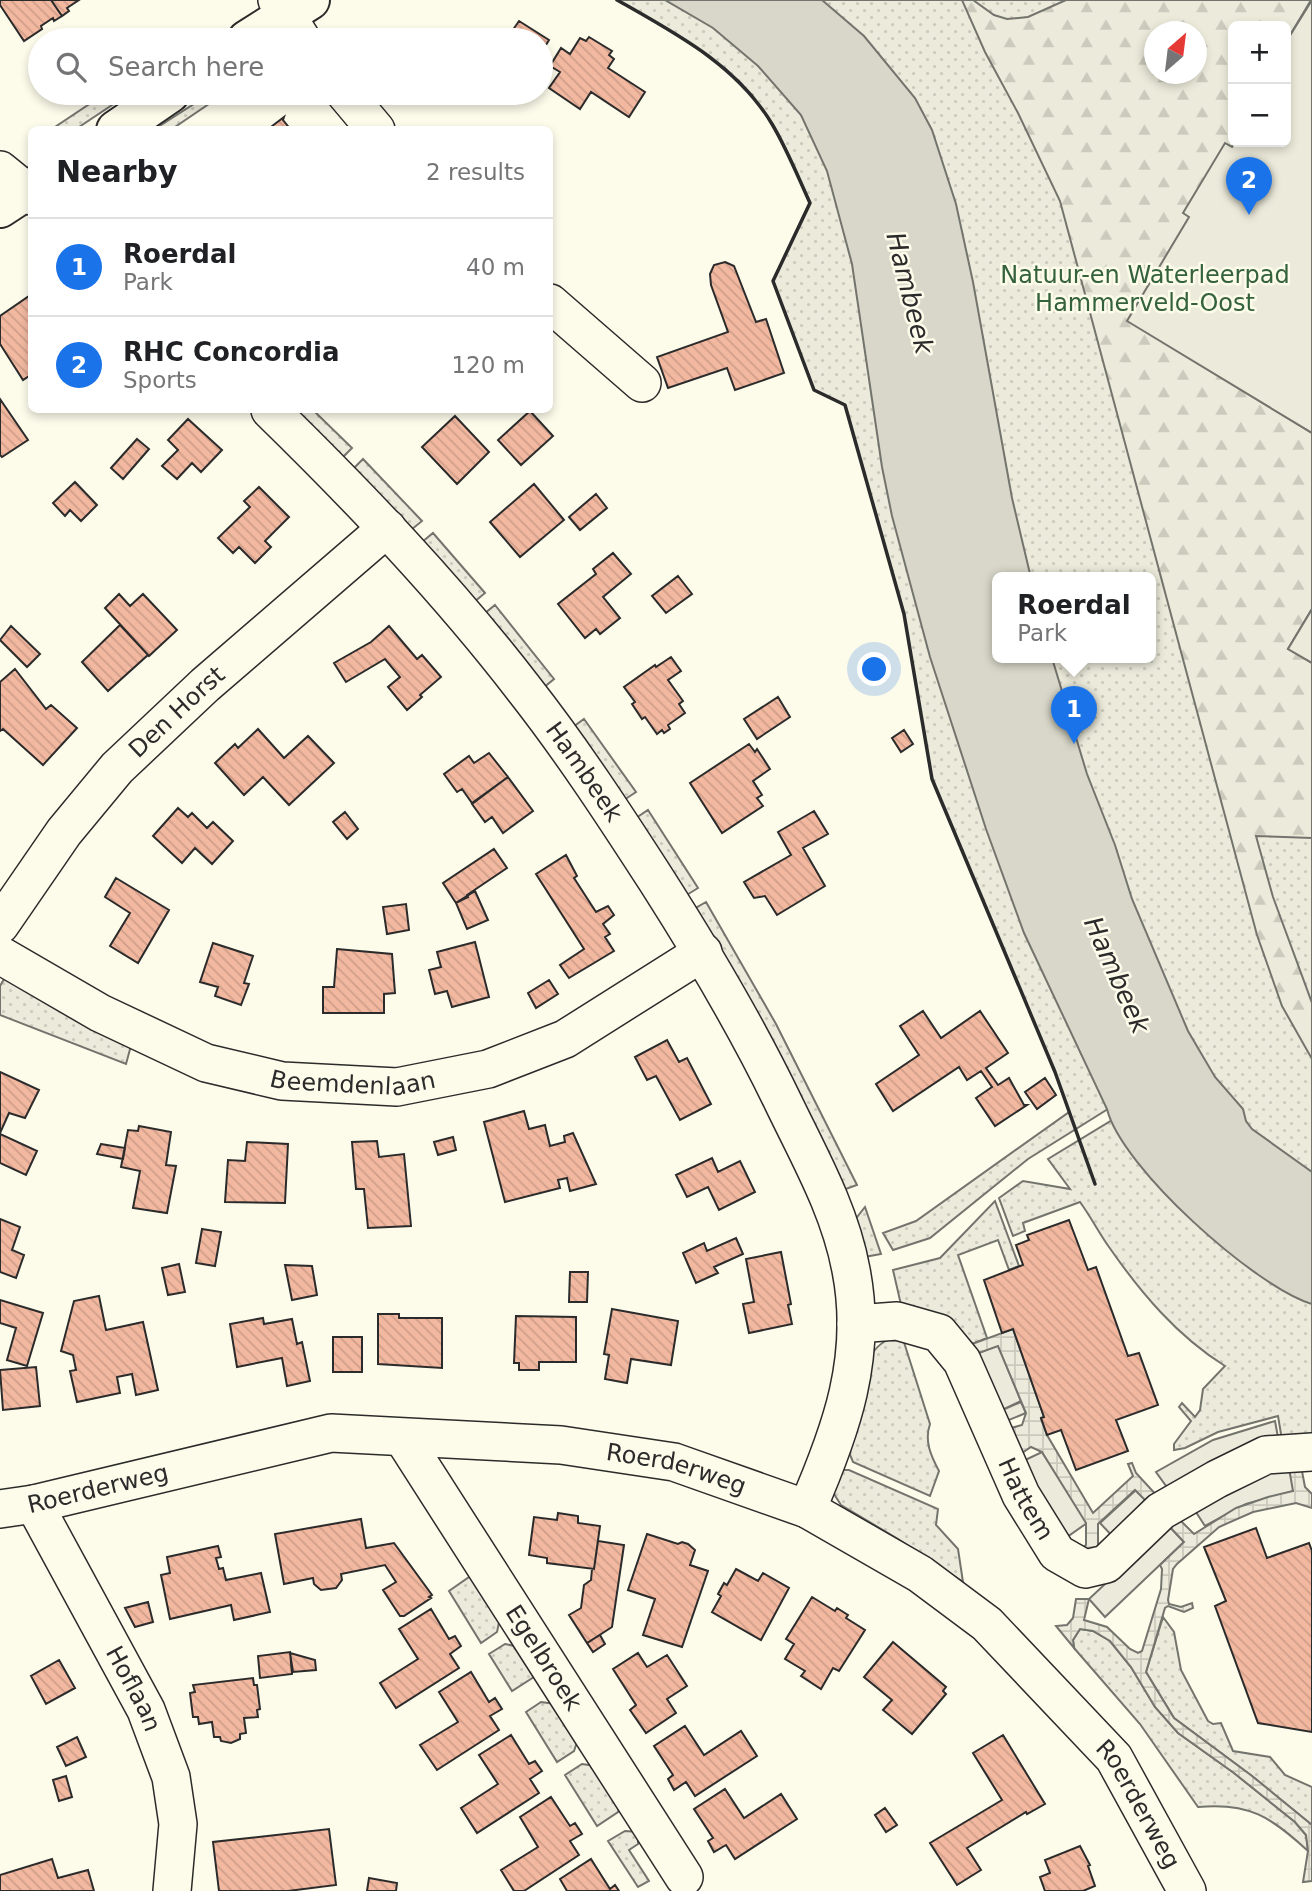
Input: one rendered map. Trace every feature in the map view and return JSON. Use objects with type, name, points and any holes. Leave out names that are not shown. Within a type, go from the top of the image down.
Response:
[{"type":"main road","points":[[269,28],[294,14]]},
{"type":"main road","points":[[122,126],[152,105]]},
{"type":"street","points":[[355,105],[373,126]]},
{"type":"street","points":[[553,306],[642,383]]},
{"type":"street","name":"Hambeek","points":[[274,413],[353,490],[444,592],[525,689],[603,796],[702,952],[751,1036],[832,1205],[851,1270],[856,1324],[852,1384],[830,1456],[807,1509]]},
{"type":"street","name":"Den Horst","points":[[0,925],[64,832],[117,768],[205,685],[387,528]]},
{"type":"street","name":"Beemdenlaan","points":[[0,955],[100,1013],[206,1063],[282,1080],[397,1087],[488,1069],[565,1039],[702,952]]},
{"type":"street","name":"Hattem","points":[[856,1324],[897,1321],[939,1333],[962,1361],[1021,1495],[1057,1553],[1085,1569],[1106,1564],[1161,1511],[1217,1479],[1266,1455],[1312,1452]]},
{"type":"street","name":"Roerderweg","points":[[17,1506],[331,1433],[561,1445],[674,1462],[807,1509],[920,1574],[996,1634],[1114,1758],[1187,1891]]},
{"type":"street","name":"Egelbroek","points":[[403,1438],[684,1877]]},
{"type":"street","name":"Hoflaan","points":[[17,1506],[146,1710],[171,1777],[178,1824],[172,1891]]},
{"type":"green space","name":"Natuur-en Waterleerpad Hammerveld-Oost","points":[[617,0],[1312,0],[1312,1447],[1283,1446],[1278,1416],[1218,1432],[1185,1448],[1174,1450],[1174,1444],[1191,1421],[1179,1407],[1182,1403],[1195,1417],[1200,1410],[1203,1389],[1225,1366],[1191,1341],[1147,1297],[1109,1247],[1080,1202],[1023,1223],[1025,1231],[1013,1236],[999,1198],[1023,1181],[1070,1189],[1048,1159],[1112,1120],[1108,1109],[1028,1159],[930,1238],[893,1250],[883,1233],[916,1221],[1069,1112],[1055,1072],[932,779],[904,614],[845,405],[814,390],[773,281],[810,202],[772,124],[758,103],[741,84],[703,52]]},
{"type":"green space","name":"Natuur-en Waterleerpad Hammerveld-Oost","points":[[962,0],[973,0],[994,15],[1007,19],[1028,17],[1066,0],[1311,0],[1291,34],[1291,21],[1228,21],[1228,145],[1226,144],[1184,213],[1190,217],[1128,320],[1312,433],[1312,609],[1288,649],[1312,663],[1312,838],[1256,836],[1273,897],[1312,1003],[1312,1059],[1282,1006],[1257,935],[1060,201],[985,52]]},
{"type":"green space","points":[[1312,0],[1312,433],[1127,321],[1189,217],[1183,213],[1225,143],[1228,147],[1291,147],[1291,34]]},
{"type":"green space","points":[[88,105],[112,105],[80,126],[56,126]]},
{"type":"green space","points":[[192,105],[207,105],[176,126],[160,126]]},
{"type":"green space","points":[[297,413],[316,413],[352,448],[343,457]]},
{"type":"green space","points":[[363,459],[422,521],[411,530],[354,468]]},
{"type":"green space","points":[[433,533],[485,593],[474,602],[422,542]]},
{"type":"green space","points":[[495,605],[554,679],[543,688],[484,614]]},
{"type":"green space","points":[[1312,609],[1312,663],[1288,649]]},
{"type":"green space","points":[[584,719],[636,792],[624,800],[573,727]]},
{"type":"green space","points":[[648,810],[698,888],[685,896],[636,818]]},
{"type":"green space","points":[[706,902],[776,1024],[857,1185],[843,1190],[694,909]]},
{"type":"green space","points":[[8,972],[132,1042],[126,1064],[0,1015],[0,986]]},
{"type":"green space","points":[[995,1201],[1019,1266],[1009,1270],[998,1240],[958,1255],[987,1338],[972,1344],[956,1327],[942,1318],[902,1309],[893,1270],[940,1258]]},
{"type":"green space","points":[[865,1207],[881,1254],[864,1257],[854,1221]]},
{"type":"green space","points":[[902,1336],[930,1424],[928,1442],[939,1471],[930,1496],[853,1462],[848,1450],[871,1355],[884,1342]]},
{"type":"green space","points":[[839,1470],[849,1470],[938,1509],[936,1525],[958,1549],[963,1582],[841,1505],[834,1494],[834,1481]]},
{"type":"green space","points":[[472,1575],[500,1618],[497,1632],[481,1643],[449,1591]]},
{"type":"green space","points":[[1163,1617],[1174,1632],[1181,1670],[1208,1721],[1213,1724],[1221,1723],[1233,1751],[1270,1757],[1285,1775],[1312,1787],[1312,1825],[1174,1718],[1146,1672]]},
{"type":"green space","points":[[1080,1629],[1093,1631],[1110,1641],[1131,1667],[1155,1707],[1178,1733],[1295,1822],[1306,1835],[1308,1851],[1282,1829],[1258,1814],[1232,1807],[1198,1807],[1140,1724],[1074,1648],[1073,1640]]},
{"type":"green space","points":[[505,1644],[519,1647],[537,1675],[512,1691],[489,1654]]},
{"type":"green space","points":[[541,1702],[555,1704],[578,1739],[574,1751],[557,1762],[526,1712]]},
{"type":"green space","points":[[582,1764],[595,1766],[620,1805],[618,1812],[597,1826],[565,1775]]},
{"type":"green space","points":[[625,1831],[638,1832],[638,1844],[629,1850],[649,1881],[638,1887],[608,1841]]},
{"type":"shaded area","points":[[1013,1329],[1044,1417],[1041,1419],[1047,1435],[1093,1513],[1133,1476],[1128,1464],[1132,1463],[1136,1473],[1159,1498],[1150,1505],[1135,1490],[1098,1524],[1098,1544],[1101,1549],[1081,1549],[1086,1545],[1086,1523],[1042,1452],[1031,1447],[1022,1453],[1011,1428],[1022,1425],[1026,1413],[998,1346],[976,1354],[972,1344]]},
{"type":"shaded area","points":[[998,1345],[1021,1401],[1000,1411],[1021,1402],[1026,1413],[1004,1422],[976,1354]]},
{"type":"shaded area","points":[[1275,1421],[1279,1443],[1169,1490],[1156,1472],[1213,1440]]},
{"type":"shaded area","points":[[1042,1452],[1087,1523],[1067,1537],[1021,1462]]},
{"type":"shaded area","points":[[1301,1466],[1305,1487],[1312,1494],[1312,1508],[1296,1503],[1253,1512],[1219,1527],[1173,1569],[1169,1604],[1181,1607],[1192,1603],[1193,1608],[1184,1612],[1168,1606],[1165,1608],[1146,1672],[1174,1718],[1312,1825],[1312,1881],[1303,1882],[1308,1851],[1306,1835],[1295,1822],[1178,1733],[1155,1707],[1131,1667],[1110,1641],[1093,1631],[1080,1629],[1073,1640],[1074,1648],[1056,1626],[1067,1625],[1073,1618],[1076,1599],[1089,1599],[1084,1620],[1107,1627],[1130,1649],[1138,1653],[1142,1651],[1161,1589],[1160,1565],[1184,1542],[1168,1525],[1177,1517],[1194,1534],[1236,1508],[1293,1491],[1289,1468]]},
{"type":"shaded area","points":[[1289,1468],[1294,1491],[1246,1504],[1205,1526],[1192,1506],[1257,1475]]},
{"type":"shaded area","points":[[1136,1490],[1150,1505],[1115,1539],[1100,1523]]},
{"type":"shaded area","points":[[1168,1525],[1184,1542],[1105,1617],[1089,1599]]},
{"type":"water","points":[[665,0],[822,0],[864,36],[915,98],[932,130],[956,204],[973,282],[1012,498],[1030,572],[992,572],[992,663],[1054,663],[1087,774],[1115,845],[1132,899],[1188,1031],[1215,1077],[1243,1109],[1246,1121],[1252,1129],[1312,1172],[1312,1304],[1287,1293],[1258,1275],[1193,1222],[1137,1162],[1117,1133],[1024,933],[986,829],[930,657],[892,516],[882,467],[852,264],[827,171],[801,115],[758,66],[713,28]]},
{"type":"building","points":[[0,0],[51,0],[62,16],[54,21],[53,18],[42,28],[28,28],[28,38],[24,41],[0,5]]},
{"type":"building","points":[[51,0],[79,0],[67,8],[69,11],[62,16]]},
{"type":"building","points":[[519,21],[530,28],[514,28]]},
{"type":"building","points":[[589,37],[612,51],[609,55],[614,59],[608,68],[645,92],[629,117],[591,92],[580,109],[553,91],[553,82],[560,72],[553,68],[553,61],[561,48],[570,54],[580,38],[586,41]]},
{"type":"building","points":[[284,117],[288,126],[272,126]]},
{"type":"building","points":[[725,262],[734,266],[756,322],[766,319],[784,373],[735,390],[727,368],[668,388],[657,357],[728,332],[711,285],[710,274],[714,265]]},
{"type":"building","points":[[28,297],[28,377],[23,380],[0,344],[0,316]]},
{"type":"building","points":[[0,399],[28,440],[2,457],[0,455]]},
{"type":"building","points":[[528,413],[532,413],[553,436],[521,465],[498,440]]},
{"type":"building","points":[[455,416],[489,452],[457,484],[422,447]]},
{"type":"building","points":[[188,419],[222,450],[201,472],[192,463],[177,479],[162,466],[178,450],[168,440]]},
{"type":"building","points":[[137,439],[149,449],[123,479],[111,468]]},
{"type":"building","points":[[75,482],[97,505],[81,521],[70,510],[65,516],[53,503]]},
{"type":"building","points":[[534,484],[564,520],[520,557],[490,522]]},
{"type":"building","points":[[259,487],[289,517],[265,541],[271,547],[255,563],[239,547],[233,553],[218,538],[250,507],[244,501]]},
{"type":"building","points":[[596,494],[607,508],[580,530],[569,517]]},
{"type":"building","points":[[613,553],[631,574],[603,597],[620,618],[600,634],[596,629],[585,638],[558,604],[596,574],[593,569]]},
{"type":"building","points":[[678,576],[692,594],[666,613],[652,596]]},
{"type":"building","points":[[119,594],[130,606],[143,594],[177,630],[149,656],[105,608]]},
{"type":"building","points":[[120,625],[149,656],[108,691],[82,662]]},
{"type":"building","points":[[11,626],[40,654],[27,667],[0,640]]},
{"type":"building","points":[[389,626],[417,659],[422,655],[441,677],[407,710],[388,687],[400,677],[385,659],[346,682],[334,663],[371,642]]},
{"type":"building","points":[[671,657],[681,671],[668,680],[683,701],[679,704],[685,713],[668,725],[670,729],[657,734],[645,717],[642,719],[632,704],[635,702],[624,687]]},
{"type":"building","points":[[15,669],[46,709],[51,705],[77,728],[43,765],[3,729],[0,731],[0,682]]},
{"type":"building","points":[[778,697],[790,717],[757,739],[744,719]]},
{"type":"building","points":[[258,729],[284,758],[308,736],[334,763],[289,805],[263,777],[244,795],[215,763],[235,744],[238,748]]},
{"type":"building","points":[[904,730],[913,744],[901,752],[892,738]]},
{"type":"building","points":[[749,744],[755,752],[757,749],[770,769],[753,781],[762,795],[757,798],[763,806],[722,833],[690,783]]},
{"type":"building","points":[[489,753],[508,777],[472,803],[462,789],[457,792],[444,774],[469,756],[474,763]]},
{"type":"building","points":[[508,777],[533,811],[503,833],[492,817],[485,822],[472,804]]},
{"type":"building","points":[[178,808],[188,817],[192,813],[207,828],[213,822],[233,841],[212,864],[195,848],[182,863],[153,836]]},
{"type":"building","points":[[814,811],[828,834],[803,848],[825,886],[777,915],[765,896],[754,898],[744,882],[791,855],[778,832]]},
{"type":"building","points":[[345,812],[358,829],[347,839],[333,822]]},
{"type":"building","points":[[494,849],[507,868],[456,903],[443,883]]},
{"type":"building","points":[[566,855],[577,876],[574,878],[596,912],[608,906],[614,915],[603,924],[610,934],[605,937],[614,951],[569,978],[560,965],[584,949],[536,874]]},
{"type":"building","points":[[116,878],[169,910],[138,963],[110,946],[130,913],[105,897]]},
{"type":"building","points":[[475,891],[488,920],[467,929],[456,903]]},
{"type":"building","points":[[406,904],[409,930],[387,934],[383,907]]},
{"type":"building","points":[[475,942],[489,997],[452,1007],[447,991],[435,994],[429,970],[441,967],[437,952]]},
{"type":"building","points":[[213,943],[253,956],[244,983],[249,984],[241,1005],[215,996],[218,987],[200,982]]},
{"type":"building","points":[[337,949],[392,954],[395,993],[384,994],[384,1013],[323,1013],[323,987],[334,987]]},
{"type":"building","points":[[549,980],[558,994],[536,1008],[528,993]]},
{"type":"building","points":[[923,1011],[941,1038],[980,1011],[1008,1053],[986,1068],[998,1085],[1009,1078],[1024,1105],[1027,1105],[995,1126],[976,1098],[992,1087],[981,1071],[967,1080],[959,1067],[893,1111],[876,1084],[919,1055],[900,1026]]},
{"type":"building","points":[[667,1040],[679,1062],[687,1058],[711,1104],[680,1120],[656,1076],[647,1080],[635,1057]]},
{"type":"building","points":[[0,1072],[39,1090],[25,1118],[9,1113],[0,1133]]},
{"type":"building","points":[[1045,1078],[1056,1095],[1037,1109],[1025,1092]]},
{"type":"building","points":[[524,1111],[529,1129],[545,1125],[550,1146],[565,1142],[564,1136],[573,1133],[596,1184],[570,1191],[567,1178],[558,1180],[560,1188],[505,1202],[484,1122]]},
{"type":"building","points":[[139,1126],[171,1132],[166,1165],[176,1166],[167,1213],[133,1208],[140,1171],[121,1167],[128,1130],[138,1131]]},
{"type":"building","points":[[0,1134],[37,1151],[26,1175],[0,1163]]},
{"type":"building","points":[[453,1137],[456,1150],[438,1155],[434,1142]]},
{"type":"building","points":[[377,1141],[379,1157],[404,1154],[411,1226],[368,1228],[364,1189],[356,1189],[352,1142]]},
{"type":"building","points":[[247,1142],[288,1144],[285,1203],[225,1202],[228,1160],[245,1161]]},
{"type":"building","points":[[101,1144],[125,1148],[123,1159],[97,1154]]},
{"type":"building","points":[[712,1158],[718,1172],[740,1161],[755,1192],[719,1210],[708,1187],[687,1197],[676,1175]]},
{"type":"building","points":[[0,1219],[20,1227],[12,1250],[24,1255],[16,1278],[0,1272]]},
{"type":"building","points":[[1069,1220],[1088,1270],[1096,1267],[1128,1356],[1139,1353],[1158,1405],[1116,1420],[1128,1451],[1076,1470],[1061,1430],[1047,1435],[1041,1418],[1044,1417],[1013,1329],[1002,1333],[984,1280],[1023,1265],[1016,1245],[1029,1240],[1027,1235]]},
{"type":"building","points":[[202,1229],[221,1232],[215,1266],[196,1263]]},
{"type":"building","points":[[736,1238],[743,1254],[714,1267],[718,1273],[696,1283],[683,1253],[704,1243],[707,1251]]},
{"type":"building","points":[[781,1252],[792,1324],[749,1333],[743,1304],[754,1302],[746,1259]]},
{"type":"building","points":[[179,1264],[185,1292],[168,1295],[162,1268]]},
{"type":"building","points":[[285,1265],[312,1266],[317,1295],[292,1300]]},
{"type":"building","points":[[570,1272],[588,1272],[587,1302],[569,1302]]},
{"type":"building","points":[[99,1296],[106,1330],[143,1322],[158,1390],[136,1395],[132,1374],[117,1377],[120,1393],[77,1402],[70,1371],[76,1370],[73,1355],[61,1351],[74,1301]]},
{"type":"building","points":[[0,1300],[43,1313],[27,1366],[7,1360],[16,1328],[0,1323]]},
{"type":"building","points":[[612,1309],[678,1321],[671,1365],[631,1359],[627,1383],[605,1379],[609,1355],[604,1354]]},
{"type":"building","points":[[378,1314],[399,1314],[399,1318],[442,1318],[442,1368],[378,1364]]},
{"type":"building","points":[[516,1316],[576,1317],[576,1362],[539,1362],[539,1370],[519,1370],[519,1363],[514,1363]]},
{"type":"building","points":[[263,1318],[264,1324],[292,1319],[297,1344],[302,1342],[310,1381],[287,1386],[282,1358],[237,1367],[230,1324]]},
{"type":"building","points":[[333,1337],[362,1337],[362,1372],[333,1372]]},
{"type":"building","points":[[36,1367],[40,1406],[3,1410],[0,1370]]},
{"type":"building","points":[[558,1513],[578,1516],[578,1523],[600,1526],[594,1569],[547,1563],[547,1558],[529,1555],[534,1517],[557,1520]]},
{"type":"building","points":[[361,1519],[366,1548],[394,1543],[432,1595],[404,1616],[400,1616],[383,1590],[396,1582],[385,1565],[341,1574],[342,1580],[336,1588],[321,1590],[314,1584],[313,1578],[284,1584],[275,1534]]},
{"type":"building","points":[[1256,1528],[1267,1558],[1309,1543],[1312,1551],[1312,1732],[1258,1723],[1215,1606],[1226,1601],[1204,1547]]},
{"type":"building","points":[[647,1534],[678,1544],[688,1544],[695,1550],[690,1565],[708,1571],[682,1647],[643,1635],[655,1599],[628,1590]]},
{"type":"building","points":[[598,1541],[624,1545],[612,1627],[587,1643],[569,1615],[581,1608],[584,1585],[591,1580],[594,1569]]},
{"type":"building","points":[[218,1546],[221,1557],[216,1558],[219,1569],[223,1568],[226,1580],[261,1573],[270,1612],[234,1620],[231,1605],[170,1619],[161,1575],[170,1573],[167,1557]]},
{"type":"building","points":[[736,1569],[758,1581],[763,1573],[789,1588],[761,1640],[712,1612],[721,1596],[718,1594],[724,1583],[727,1585]]},
{"type":"building","points":[[812,1597],[835,1611],[837,1608],[848,1615],[846,1618],[865,1630],[839,1671],[833,1668],[821,1689],[801,1676],[805,1671],[785,1659],[794,1644],[786,1639]]},
{"type":"building","points":[[148,1602],[153,1622],[135,1627],[125,1608]]},
{"type":"building","points":[[431,1609],[449,1639],[455,1636],[461,1646],[450,1654],[459,1668],[396,1708],[380,1683],[418,1659],[399,1629]]},
{"type":"building","points":[[600,1635],[605,1644],[593,1652],[587,1643]]},
{"type":"building","points":[[893,1642],[946,1687],[943,1691],[946,1694],[912,1734],[883,1710],[892,1700],[864,1677]]},
{"type":"building","points":[[290,1652],[292,1674],[260,1678],[258,1656]]},
{"type":"building","points":[[290,1653],[315,1660],[316,1670],[293,1672]]},
{"type":"building","points":[[638,1653],[647,1667],[667,1655],[687,1686],[667,1699],[676,1713],[646,1733],[630,1710],[636,1705],[613,1669]]},
{"type":"building","points":[[59,1660],[75,1688],[46,1704],[31,1676]]},
{"type":"building","points":[[471,1672],[489,1702],[495,1698],[502,1709],[490,1716],[499,1730],[437,1770],[420,1745],[458,1722],[439,1692]]},
{"type":"building","points":[[253,1678],[254,1685],[257,1685],[260,1709],[257,1710],[258,1717],[244,1718],[246,1733],[240,1734],[240,1739],[231,1743],[221,1741],[220,1737],[214,1737],[212,1722],[199,1724],[198,1717],[193,1717],[190,1693],[195,1692],[193,1685]]},
{"type":"building","points":[[685,1726],[704,1755],[741,1731],[757,1756],[695,1796],[686,1782],[674,1790],[668,1779],[673,1775],[654,1746]]},
{"type":"building","points":[[511,1735],[529,1764],[535,1761],[542,1771],[530,1779],[539,1793],[477,1833],[461,1808],[498,1784],[479,1755]]},
{"type":"building","points":[[1003,1735],[1045,1804],[1027,1814],[1026,1812],[967,1848],[981,1870],[957,1885],[930,1843],[1002,1800],[973,1753]]},
{"type":"building","points":[[77,1737],[86,1757],[66,1766],[57,1747]]},
{"type":"building","points":[[66,1776],[72,1797],[59,1801],[53,1780]]},
{"type":"building","points":[[725,1789],[744,1818],[781,1794],[797,1819],[735,1859],[726,1845],[714,1852],[708,1841],[713,1838],[694,1809]]},
{"type":"building","points":[[551,1797],[570,1826],[575,1823],[582,1834],[570,1841],[579,1855],[524,1891],[514,1891],[501,1870],[538,1847],[520,1817]]},
{"type":"building","points":[[885,1808],[897,1825],[886,1832],[875,1815]]},
{"type":"building","points":[[329,1829],[336,1885],[288,1891],[219,1891],[213,1842]]},
{"type":"building","points":[[1080,1846],[1090,1865],[1088,1866],[1095,1886],[1083,1891],[1045,1891],[1040,1877],[1050,1873],[1045,1860]]},
{"type":"building","points":[[52,1859],[58,1878],[88,1870],[94,1891],[0,1891],[0,1875]]},
{"type":"building","points":[[591,1859],[610,1889],[615,1885],[619,1891],[567,1891],[560,1879]]},
{"type":"building","points":[[369,1878],[397,1883],[396,1891],[367,1891]]},
{"type":"wall","points":[[617,0],[703,52],[741,84],[772,124],[810,203],[773,281],[814,390],[845,405],[904,614],[932,779],[1055,1072],[1095,1184]]},
{"type":"place","name":"RHC Concordia","points":[[1249,215]]},
{"type":"place","name":"Roerdal","points":[[1074,744]]}]
